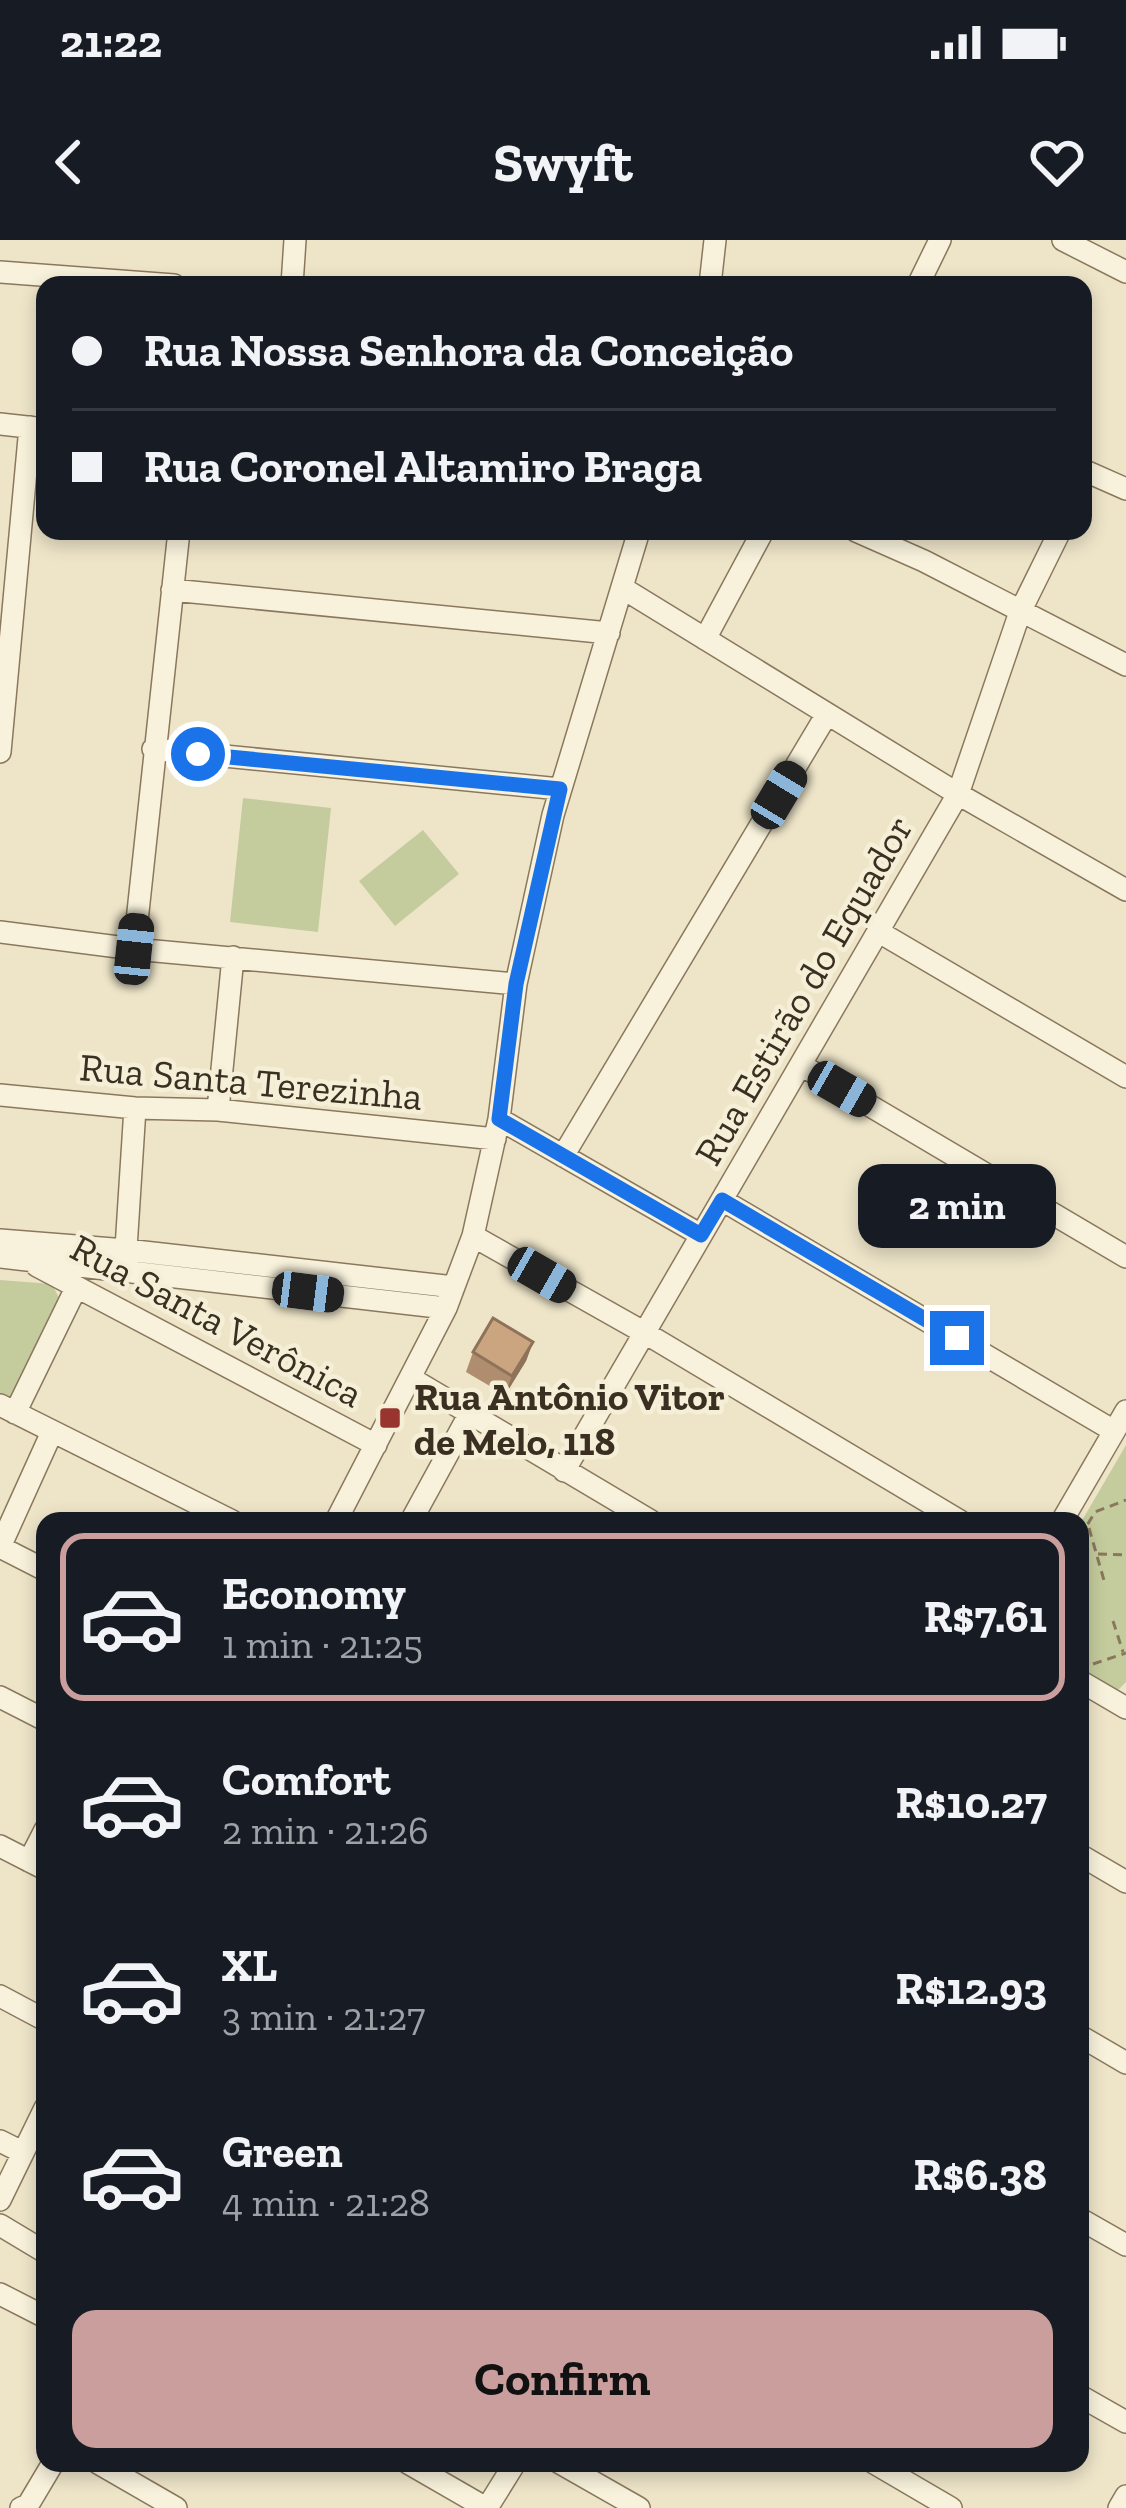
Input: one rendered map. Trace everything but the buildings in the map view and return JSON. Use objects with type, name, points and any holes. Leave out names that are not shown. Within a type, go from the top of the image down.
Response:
[{"type":"street","points":[[293,276],[295,240]]},
{"type":"street","points":[[711,276],[715,240]]},
{"type":"street","points":[[922,276],[940,240]]},
{"type":"street","points":[[1063,240],[1126,272]]},
{"type":"street","points":[[0,272],[54,276]]},
{"type":"street","points":[[0,424],[36,428]]},
{"type":"street","points":[[0,752],[36,445]]},
{"type":"street","points":[[1092,478],[1126,489]]},
{"type":"street","points":[[134,949],[178,540]]},
{"type":"street","points":[[342,1512],[412,1379],[473,1236],[497,1129],[516,984],[560,789],[637,540]]},
{"type":"street","points":[[706,639],[758,540]]},
{"type":"street","points":[[876,540],[1126,665]]},
{"type":"street","name":"Rua Estirão do Equador","points":[[565,1471],[958,794],[1020,612],[1056,540]]},
{"type":"street","points":[[624,589],[958,794],[1126,890]]},
{"type":"street","points":[[172,590],[609,634]]},
{"type":"street","points":[[563,1156],[827,714]]},
{"type":"street","points":[[153,749],[560,789]]},
{"type":"street","points":[[0,932],[516,984]]},
{"type":"street","points":[[879,932],[1126,1077]]},
{"type":"street","points":[[218,1110],[233,958]]},
{"type":"street","points":[[801,1065],[1126,1257]]},
{"type":"street","name":"Rua Santa Terezinha","points":[[0,1095],[135,1108],[497,1129]]},
{"type":"street","points":[[125,1260],[135,1108]]},
{"type":"street","points":[[497,1129],[563,1156],[701,1235]]},
{"type":"street","points":[[722,1200],[1120,1420],[1067,1512]]},
{"type":"street","points":[[473,1236],[945,1512]]},
{"type":"street","points":[[0,1240],[125,1260],[450,1298]]},
{"type":"street","points":[[0,1258],[125,1260]]},
{"type":"street","name":"Rua Santa Verônica","points":[[25,1259],[376,1444]]},
{"type":"street","points":[[76,1288],[8,1409],[214,1512]]},
{"type":"street","points":[[412,1379],[636,1512]]},
{"type":"street","points":[[416,1512],[470,1414]]},
{"type":"street","points":[[36,1565],[0,1546],[52,1432]]},
{"type":"street","points":[[1089,1687],[1126,1707]]},
{"type":"street","points":[[0,1696],[36,1715]]},
{"type":"street","points":[[0,1846],[36,1864]]},
{"type":"street","points":[[1089,1860],[1126,1882]]},
{"type":"street","points":[[0,1996],[36,2015]]},
{"type":"street","points":[[1089,2041],[1126,2063]]},
{"type":"street","points":[[0,2200],[36,2125]]},
{"type":"street","points":[[0,2141],[22,2152]]},
{"type":"street","points":[[1089,2223],[1126,2245]]},
{"type":"street","points":[[0,2225],[36,2247]]},
{"type":"street","points":[[0,2294],[36,2312]]},
{"type":"street","points":[[1089,2401],[1126,2422]]},
{"type":"street","points":[[28,2507],[47,2472]]},
{"type":"street","points":[[114,2472],[176,2508]]},
{"type":"street","points":[[425,2472],[487,2508],[509,2472]]},
{"type":"street","points":[[576,2472],[639,2508]]},
{"type":"street","points":[[889,2472],[950,2508]]},
{"type":"street","points":[[1119,2508],[1126,2496]]},
{"type":"path","points":[[1089,1522],[1095,1512],[1126,1500]]},
{"type":"path","points":[[1089,1528],[1105,1584]]},
{"type":"path","points":[[1096,1553],[1126,1555]]},
{"type":"path","points":[[1089,1666],[1125,1653],[1113,1621]]},
{"type":"green space","points":[[243,798],[331,808],[318,932],[230,922]]},
{"type":"green space","points":[[423,830],[459,874],[395,926],[359,881]]},
{"type":"green space","points":[[0,1280],[52,1284],[60,1300],[13,1402],[0,1396]]},
{"type":"green space","points":[[1126,1445],[1126,1682],[1115,1693],[1089,1680],[1087,1512]]},
{"type":"place","name":"Rua Antônio Vitor de Melo, 118","points":[[390,1418]]},
{"type":"route","points":[[198,754],[560,789],[516,984],[499,1119],[701,1235],[722,1200],[957,1338]]}]
